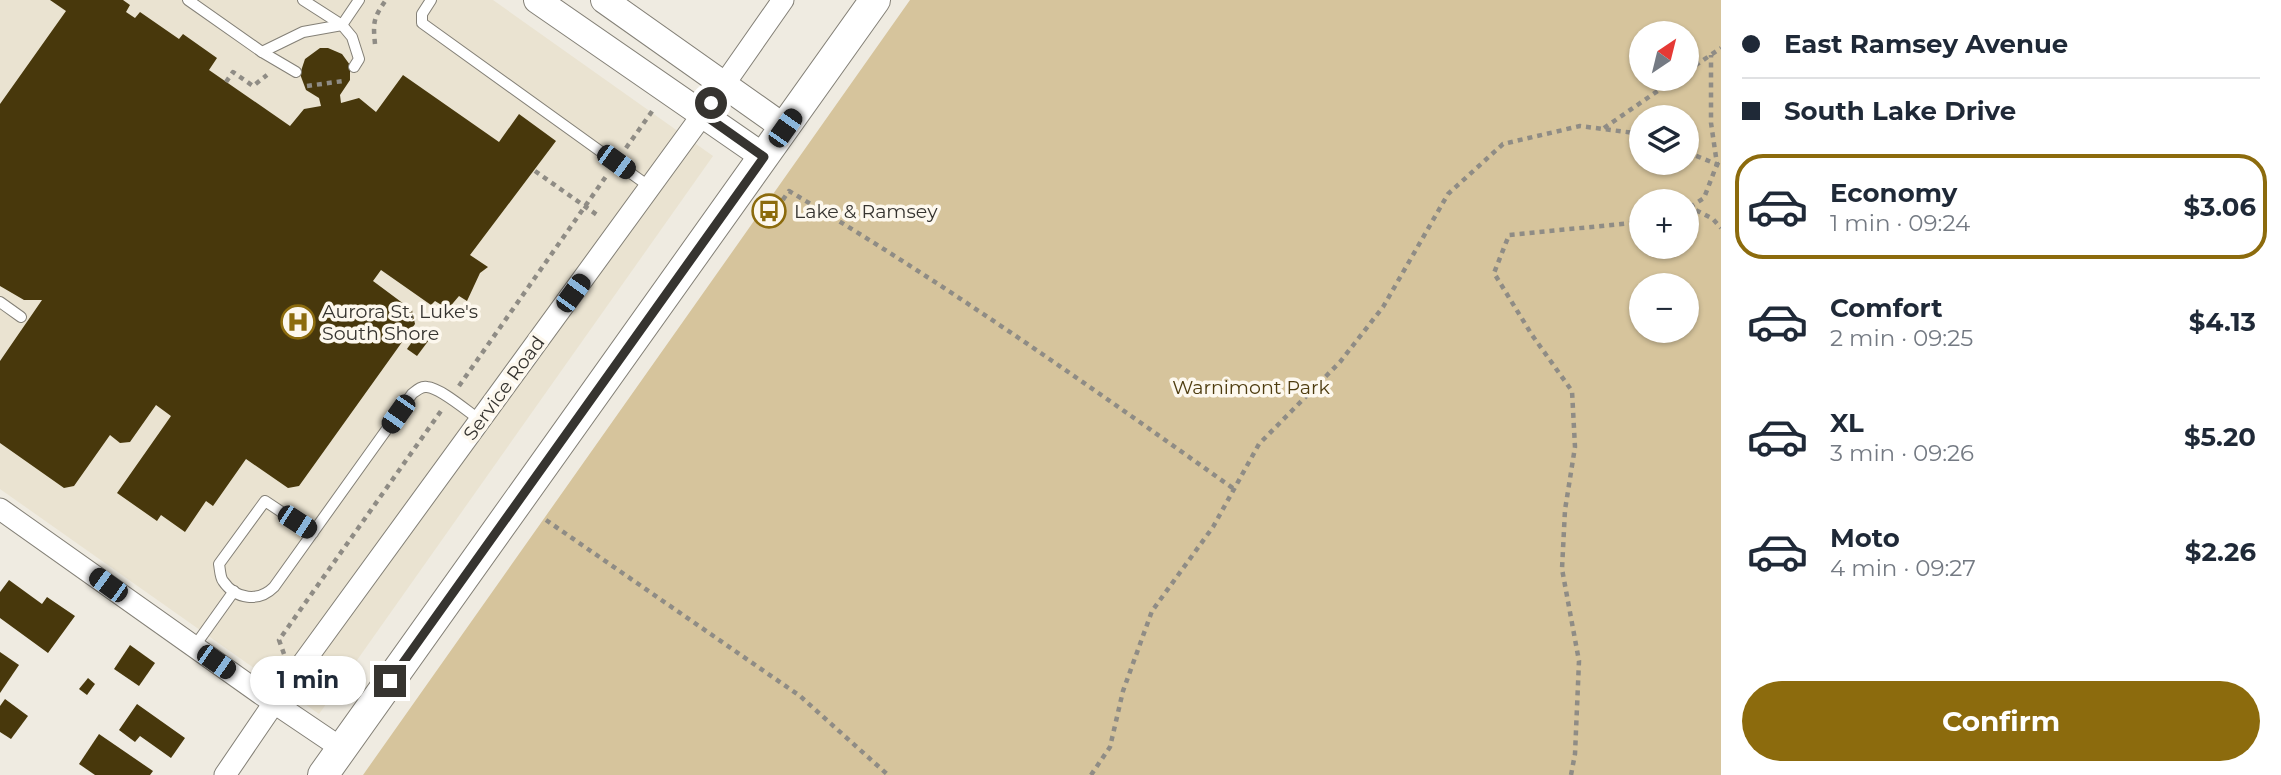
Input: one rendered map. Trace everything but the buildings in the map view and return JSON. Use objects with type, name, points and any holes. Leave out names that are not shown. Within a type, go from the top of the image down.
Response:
[{"type":"main road","points":[[323,775],[875,0]]},
{"type":"street","points":[[537,0],[764,157]]},
{"type":"street","points":[[604,0],[785,128]]},
{"type":"street","name":"Service Road","points":[[225,775],[274,703],[783,0]]},
{"type":"street","points":[[0,509],[341,748]]},
{"type":"lane","points":[[188,0],[262,52],[296,72]]},
{"type":"lane","points":[[303,0],[342,25],[352,37],[359,60],[354,67]]},
{"type":"lane","points":[[262,52],[303,32],[342,25],[359,0]]},
{"type":"lane","points":[[431,0],[422,14],[422,23],[650,187]]},
{"type":"lane","points":[[0,302],[21,317]]},
{"type":"lane","points":[[313,533],[265,501],[219,564],[222,580],[246,597],[267,595],[313,533],[412,394],[420,388],[428,387],[439,392],[480,420]]},
{"type":"lane","points":[[194,646],[234,591]]},
{"type":"path","points":[[376,47],[373,24],[386,0]]},
{"type":"path","points":[[1699,63],[1721,48]]},
{"type":"path","points":[[1699,201],[1704,198],[1719,165],[1711,123],[1711,55]]},
{"type":"path","points":[[226,82],[233,72],[253,86],[269,74],[276,78]]},
{"type":"path","points":[[304,86],[350,80]]},
{"type":"path","points":[[1603,129],[1658,91]]},
{"type":"path","points":[[626,147],[653,110]]},
{"type":"path","points":[[1091,775],[1110,747],[1123,691],[1152,611],[1213,527],[1258,444],[1340,362],[1383,307],[1448,194],[1503,144],[1580,126],[1629,132]]},
{"type":"path","points":[[1699,157],[1719,165]]},
{"type":"path","points":[[535,171],[604,220]]},
{"type":"path","points":[[777,208],[789,191],[840,221],[1009,332],[1234,489]]},
{"type":"path","points":[[456,389],[584,206]]},
{"type":"path","points":[[1699,212],[1713,219],[1721,228]]},
{"type":"path","points":[[1571,775],[1575,754],[1579,662],[1562,569],[1565,510],[1575,447],[1572,391],[1531,335],[1494,272],[1509,234],[1629,223]]},
{"type":"path","points":[[287,662],[279,639],[445,404]]},
{"type":"path","points":[[546,520],[800,696],[888,775]]},
{"type":"shaded area","name":"Aurora St. Luke's South Shore","points":[[0,0],[493,0],[713,156],[319,714],[0,489]]},
{"type":"green space","name":"Warnimont Park","points":[[910,0],[1721,0],[1721,775],[363,775]]},
{"type":"place","name":"Lake & Ramsey","points":[[769,211]]},
{"type":"place","name":"Aurora St. Luke's South Shore","points":[[298,322]]},
{"type":"route","points":[[390,681],[764,157],[703,114],[711,103]]}]
